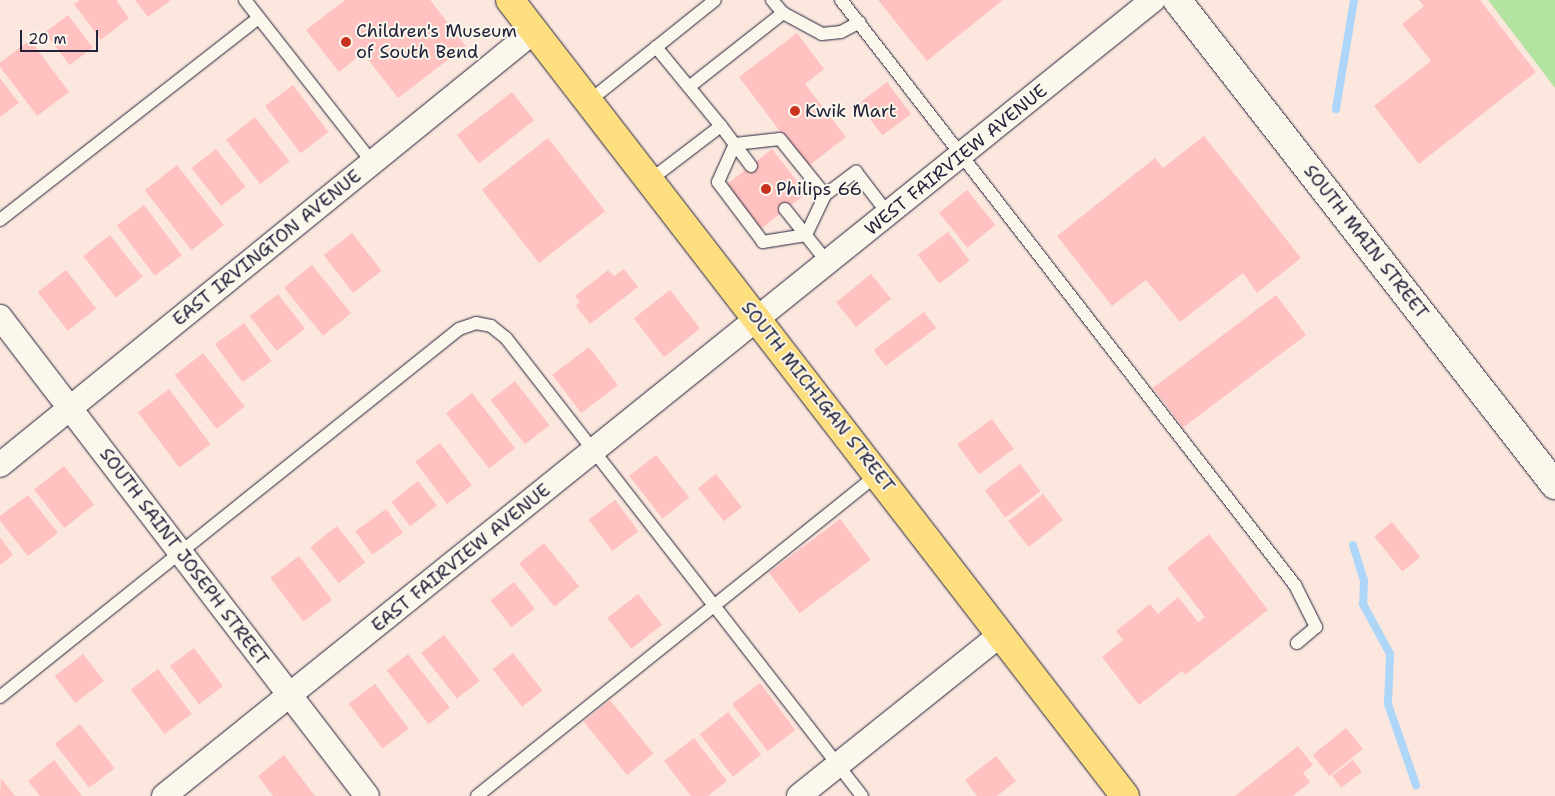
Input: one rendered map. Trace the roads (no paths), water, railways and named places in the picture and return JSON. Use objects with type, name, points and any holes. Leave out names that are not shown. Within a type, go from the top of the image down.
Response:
[{"type":"main road","name":"SOUTH MICHIGAN STREET","points":[[510,0],[1125,796]]},
{"type":"main road","name":"SOUTH MAIN STREET","points":[[1177,0],[1555,485]]},
{"type":"street","name":"WEST FAIRVIEW AVENUE","points":[[757,319],[964,156],[1153,0]]},
{"type":"street","name":"EAST IRVINGTON AVENUE","points":[[0,465],[534,31]]},
{"type":"street","name":"SOUTH SAINT JOSEPH STREET","points":[[0,318],[71,408],[367,796]]},
{"type":"street","name":"EAST FAIRVIEW AVENUE","points":[[164,796],[757,319]]},
{"type":"street","points":[[799,796],[1001,634]]},
{"type":"lane","points":[[245,0],[372,162]]},
{"type":"lane","points":[[589,101],[715,0]]},
{"type":"lane","points":[[772,0],[783,13],[822,34],[841,32],[860,22]]},
{"type":"lane","points":[[841,0],[964,156],[1295,585],[1316,628],[1297,643]]},
{"type":"lane","points":[[689,87],[783,13]]},
{"type":"lane","points":[[0,220],[259,18]]},
{"type":"lane","points":[[656,47],[721,126],[751,166]]},
{"type":"lane","points":[[650,180],[721,126]]},
{"type":"lane","points":[[735,144],[780,139],[826,195]]},
{"type":"lane","points":[[735,144],[718,182],[763,242],[806,235]]},
{"type":"lane","points":[[806,235],[826,195],[856,172],[889,215]]},
{"type":"lane","points":[[785,209],[828,263]]},
{"type":"lane","points":[[0,697],[459,328],[476,324],[491,326],[506,338],[596,450],[862,796]]},
{"type":"lane","points":[[478,796],[878,474]]},
{"type":"waterway","points":[[1336,109],[1354,0]]},
{"type":"waterway","points":[[1353,545],[1364,580],[1363,604],[1390,654],[1388,704],[1416,785]]},
{"type":"place","name":"Children's Museum of South Bend","points":[[346,42]]},
{"type":"place","name":"Kwik Mart","points":[[795,111]]},
{"type":"place","name":"Philips 66","points":[[766,189]]}]
